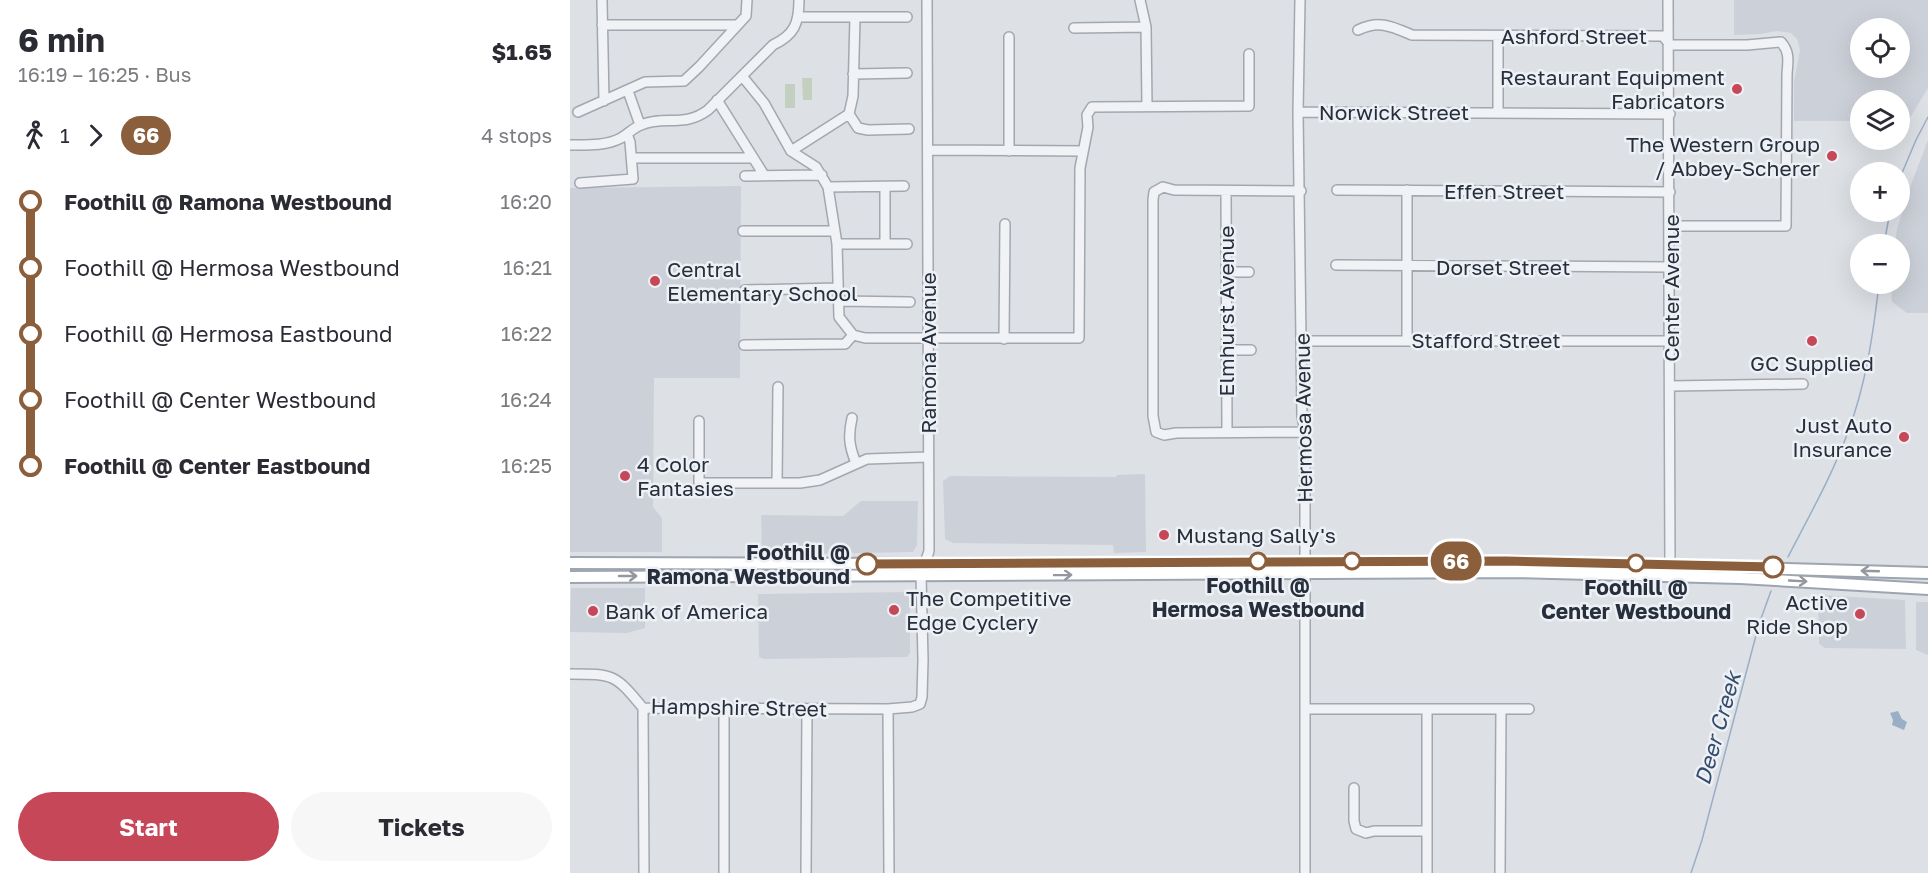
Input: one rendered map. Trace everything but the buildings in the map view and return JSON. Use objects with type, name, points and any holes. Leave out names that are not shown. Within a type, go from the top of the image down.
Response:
[{"type":"main road","points":[[570,577],[1304,561],[1506,561],[1670,570],[1928,589]]},
{"type":"main road","points":[[570,563],[1304,573],[1670,570],[1928,573]]},
{"type":"street","points":[[578,112],[645,82],[684,81],[746,16],[747,0]]},
{"type":"street","points":[[570,145],[599,144],[619,139],[640,125],[656,121],[687,121],[699,117],[773,45],[786,39],[799,17],[799,0]]},
{"type":"street","name":"Ramona Avenue","points":[[920,704],[923,660],[922,569],[929,551],[927,0]]},
{"type":"street","points":[[1140,0],[1146,27],[1147,106]]},
{"type":"street","name":"Hermosa Avenue","points":[[1300,0],[1298,112],[1301,191],[1302,416],[1305,432],[1305,873]]},
{"type":"street","name":"Center Avenue","points":[[1668,0],[1671,226],[1670,570]]},
{"type":"street","points":[[602,2],[604,101]]},
{"type":"street","points":[[799,17],[907,17]]},
{"type":"street","points":[[791,151],[849,114],[852,106],[855,17]]},
{"type":"street","name":"Ashford Street","points":[[1358,30],[1371,24],[1391,26],[1412,35],[1663,36],[1670,45],[1747,45],[1781,42],[1787,48],[1789,60],[1786,226],[1671,226]]},
{"type":"street","points":[[602,25],[737,25]]},
{"type":"street","points":[[1074,28],[1146,27]]},
{"type":"street","points":[[1498,36],[1498,113]]},
{"type":"street","points":[[1009,38],[1009,151]]},
{"type":"street","points":[[741,76],[764,103],[791,151],[816,167],[828,187],[837,244],[839,317],[853,335],[864,338],[1079,338],[1080,168],[1088,127],[1087,115],[1092,107],[1249,106],[1249,54]]},
{"type":"street","points":[[853,74],[908,74]]},
{"type":"street","points":[[628,91],[640,125]]},
{"type":"street","points":[[717,100],[764,175]]},
{"type":"street","name":"Norwick Street","points":[[1298,112],[1670,114]]},
{"type":"street","points":[[849,114],[858,128],[868,130],[909,129]]},
{"type":"street","points":[[580,183],[633,179],[630,142],[627,134]]},
{"type":"street","points":[[928,150],[1083,151]]},
{"type":"street","points":[[632,158],[753,158]]},
{"type":"street","points":[[745,176],[822,175]]},
{"type":"street","points":[[828,187],[904,186]]},
{"type":"street","points":[[885,187],[885,244]]},
{"type":"street","points":[[1301,191],[1174,190],[1163,187],[1154,192],[1153,424],[1156,432],[1164,435],[1305,432]]},
{"type":"street","name":"Effen Street","points":[[1337,190],[1670,192]]},
{"type":"street","points":[[1407,190],[1407,340]]},
{"type":"street","name":"Elmhurst Avenue","points":[[1226,191],[1227,432]]},
{"type":"street","points":[[1004,339],[1005,224]]},
{"type":"street","points":[[743,231],[835,231]]},
{"type":"street","points":[[837,244],[907,244]]},
{"type":"street","name":"Dorset Street","points":[[1336,265],[1671,267]]},
{"type":"street","points":[[1226,272],[1249,272]]},
{"type":"street","points":[[745,290],[838,288]]},
{"type":"street","points":[[838,301],[910,302]]},
{"type":"street","points":[[744,345],[845,344],[853,335]]},
{"type":"street","name":"Stafford Street","points":[[1301,341],[1671,340]]},
{"type":"street","points":[[1226,350],[1251,351]]},
{"type":"street","points":[[1671,386],[1803,384]]},
{"type":"street","points":[[777,483],[778,387]]},
{"type":"street","points":[[852,418],[848,435],[856,463]]},
{"type":"street","points":[[699,421],[699,483],[777,483],[820,480],[856,463],[878,458],[928,457]]},
{"type":"street","name":"Hampshire Street","points":[[570,675],[603,674],[617,680],[643,708],[888,709],[920,704]]},
{"type":"street","points":[[643,708],[644,873]]},
{"type":"street","points":[[724,708],[724,873]]},
{"type":"street","points":[[806,873],[807,709]]},
{"type":"street","points":[[888,709],[889,873]]},
{"type":"street","points":[[1305,709],[1529,709]]},
{"type":"street","points":[[1427,709],[1427,873]]},
{"type":"street","points":[[1500,873],[1501,709]]},
{"type":"street","points":[[1354,788],[1356,829],[1366,833],[1427,831]]},
{"type":"shaded area","points":[[1734,0],[1928,0],[1928,88],[1910,118],[1910,90],[1850,90],[1850,121],[1794,121],[1794,82],[1800,50],[1797,39],[1791,33],[1777,31],[1734,35]]},
{"type":"shaded area","points":[[1928,140],[1928,313],[1907,313],[1892,302],[1892,294],[1910,294],[1910,234],[1896,234],[1899,222],[1910,222],[1910,187]]},
{"type":"shaded area","name":"Central Elementary School","points":[[741,186],[740,378],[654,378],[653,507],[662,518],[662,552],[570,552],[570,188]]},
{"type":"shaded area","points":[[1145,474],[1146,552],[1114,553],[1113,545],[953,543],[945,539],[943,481],[950,476],[1116,477],[1117,475]]},
{"type":"shaded area","points":[[861,501],[918,501],[917,545],[913,552],[762,555],[761,515],[843,516]]},
{"type":"shaded area","points":[[571,588],[645,588],[645,628],[627,633],[570,632]]},
{"type":"shaded area","points":[[910,592],[910,653],[907,657],[764,659],[759,657],[758,594]]},
{"type":"shaded area","points":[[1818,595],[1905,600],[1906,649],[1825,648],[1819,644]]},
{"type":"shaded area","points":[[1916,602],[1928,602],[1928,655],[1916,650]]},
{"type":"green space","points":[[802,78],[812,78],[812,100],[803,100]]},
{"type":"green space","points":[[785,84],[795,84],[795,108],[785,108]]},
{"type":"water","points":[[1898,711],[1902,719],[1907,722],[1904,730],[1892,725],[1893,720],[1890,713]]},
{"type":"waterway","name":"Deer Creek","points":[[1907,162],[1928,117]]},
{"type":"waterway","name":"Deer Creek","points":[[1886,234],[1888,222]]},
{"type":"waterway","name":"Deer Creek","points":[[1788,557],[1820,496],[1848,432],[1860,396],[1868,359],[1878,294]]},
{"type":"waterway","name":"Deer Creek","points":[[1691,873],[1702,840],[1759,624],[1771,591]]},
{"type":"bus line","name":"66","points":[[867,564],[1506,561],[1773,567]]},
{"type":"place","name":"Restaurant Equipment Fabricators","points":[[1737,89]]},
{"type":"place","name":"The Western Group / Abbey-Scherer","points":[[1832,156]]},
{"type":"place","name":"Central Elementary School","points":[[655,281]]},
{"type":"place","name":"GC Supplied","points":[[1812,341]]},
{"type":"place","name":"Just Auto Insurance","points":[[1904,437]]},
{"type":"place","name":"4 Color Fantasies","points":[[625,476]]},
{"type":"place","name":"Mustang Sally's","points":[[1164,535]]},
{"type":"place","name":"Foothill @ Hermosa Westbound","points":[[1258,561]]},
{"type":"place","name":"Foothill @ Center Westbound","points":[[1636,563]]},
{"type":"place","name":"Foothill @ Ramona Westbound","points":[[867,564]]},
{"type":"place","name":"The Competitive Edge Cyclery","points":[[894,610]]},
{"type":"place","name":"Bank of America","points":[[593,611]]},
{"type":"place","name":"Active Ride Shop","points":[[1860,614]]}]
